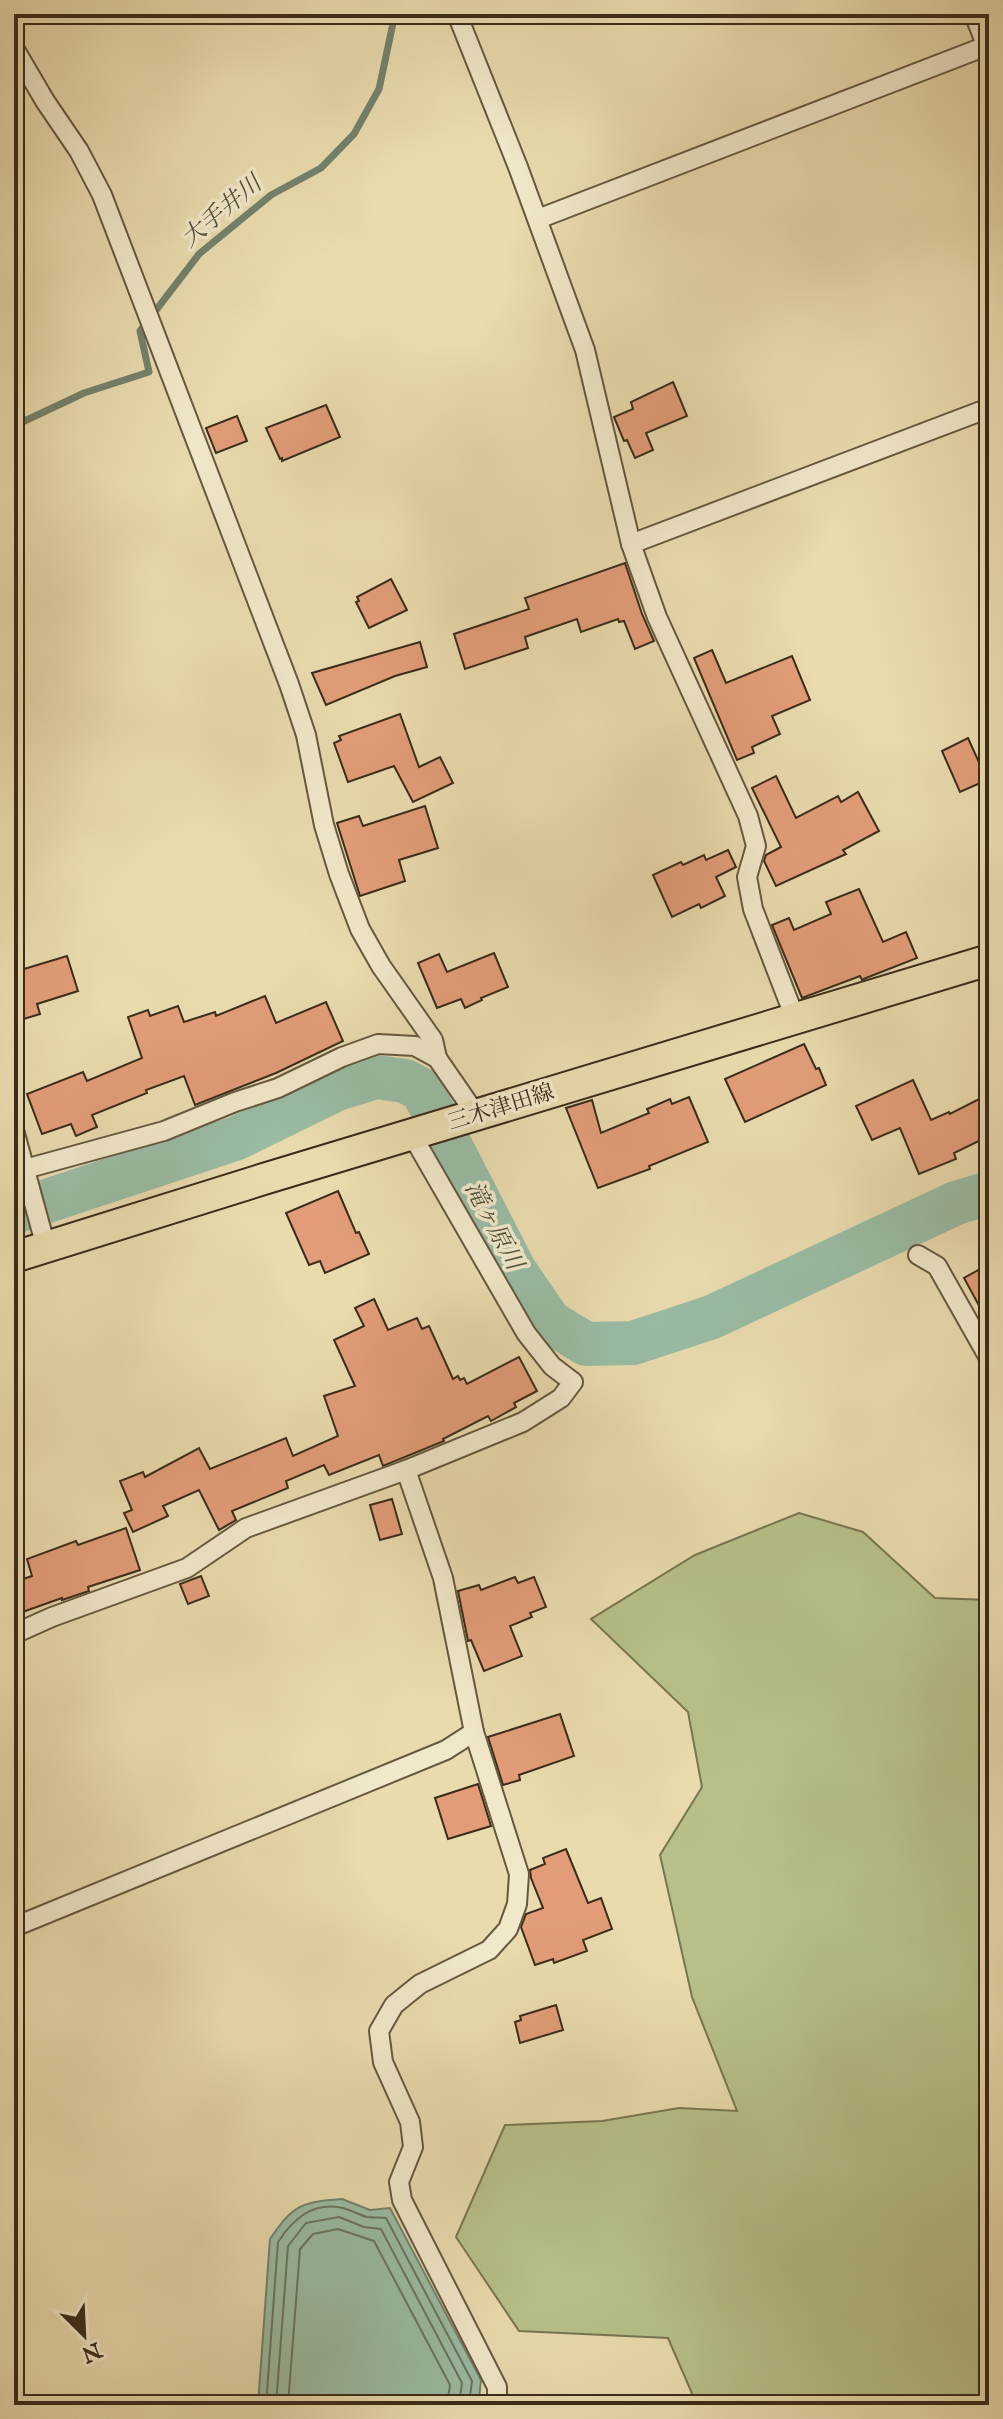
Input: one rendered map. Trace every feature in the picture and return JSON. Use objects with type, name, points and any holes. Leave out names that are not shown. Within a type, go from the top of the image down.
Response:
[{"type":"main road","name":"三木津田線","points":[[14,1257],[45,1240],[415,1135],[989,960]]},
{"type":"street","points":[[457,14],[538,219],[585,350],[631,544],[657,617],[748,816],[756,846],[747,877],[753,909],[795,1018]]},
{"type":"street","points":[[538,219],[988,48],[974,14]]},
{"type":"street","points":[[14,48],[79,151],[102,195],[289,684],[306,735],[324,825],[360,929],[381,966],[433,1040],[437,1058],[468,1118]]},
{"type":"street","points":[[631,544],[989,408]]},
{"type":"street","points":[[23,1175],[164,1131],[278,1088],[342,1057],[378,1044],[415,1046],[437,1058]]},
{"type":"street","points":[[14,1130],[23,1175],[45,1240]]},
{"type":"street","points":[[14,1634],[187,1568],[246,1528],[406,1470],[523,1422],[561,1398],[573,1382],[552,1366],[526,1333],[415,1135]]},
{"type":"street","points":[[918,1255],[937,1266],[989,1358]]},
{"type":"street","points":[[406,1470],[443,1578],[474,1732],[519,1874],[517,1904],[508,1929],[489,1950],[420,1984],[394,2005],[379,2031],[383,2062],[410,2122],[413,2147],[399,2182],[402,2200],[497,2387],[497,2405]]},
{"type":"street","points":[[14,1927],[446,1750],[474,1732]]},
{"type":"shaded area","points":[[799,1513],[863,1532],[935,1598],[989,1600],[989,2405],[697,2405],[668,2338],[519,2331],[456,2237],[505,2125],[602,2121],[679,2108],[737,2111],[692,1997],[660,1855],[702,1787],[688,1712],[591,1619],[695,1555]]},
{"type":"water","points":[[342,2199],[370,2210],[390,2208],[481,2380],[479,2399],[474,2405],[258,2405],[270,2239],[299,2207]]},
{"type":"building","points":[[673,382],[687,416],[646,433],[653,450],[635,458],[614,417],[633,409],[631,402]]},
{"type":"building","points":[[326,405],[340,437],[282,461],[266,428]]},
{"type":"building","points":[[237,416],[247,441],[216,453],[206,428]]},
{"type":"building","points":[[625,563],[654,641],[635,649],[624,621],[619,622],[618,619],[581,632],[577,619],[525,637],[528,648],[465,669],[454,634],[529,609],[525,598]]},
{"type":"building","points":[[391,579],[407,610],[369,628],[356,602],[359,601],[357,597]]},
{"type":"building","points":[[420,642],[427,667],[395,676],[326,705],[312,673]]},
{"type":"building","points":[[712,650],[726,683],[792,656],[810,700],[772,716],[780,734],[752,747],[754,753],[737,760],[694,658]]},
{"type":"building","points":[[400,714],[419,767],[440,757],[453,783],[413,802],[394,766],[348,782],[334,743],[341,740],[339,736]]},
{"type":"building","points":[[968,738],[987,780],[960,792],[942,751]]},
{"type":"building","points":[[776,776],[796,818],[838,796],[841,802],[858,792],[879,831],[843,850],[846,854],[776,886],[764,861],[766,855],[781,847],[752,788]]},
{"type":"building","points":[[425,806],[438,848],[399,860],[405,881],[360,896],[337,823],[359,816],[363,826]]},
{"type":"building","points":[[728,850],[736,867],[716,877],[725,896],[672,917],[653,875],[681,862],[683,865],[704,855],[706,860]]},
{"type":"building","points":[[859,889],[883,942],[906,932],[917,958],[862,980],[860,976],[802,998],[772,925],[789,918],[794,930],[831,914],[826,902]]},
{"type":"building","points":[[494,953],[508,987],[465,1008],[461,999],[437,1008],[418,963],[439,954],[447,972]]},
{"type":"building","points":[[67,956],[78,991],[37,1004],[40,1014],[14,1022],[14,972]]},
{"type":"building","points":[[265,996],[276,1023],[326,1002],[343,1041],[276,1073],[195,1105],[184,1076],[92,1115],[97,1127],[76,1136],[71,1124],[42,1134],[27,1094],[83,1072],[87,1081],[142,1058],[128,1017],[148,1010],[150,1016],[178,1006],[184,1022],[215,1012],[216,1016]]},
{"type":"building","points":[[804,1044],[826,1085],[745,1122],[725,1079]]},
{"type":"building","points":[[913,1080],[931,1120],[989,1094],[989,1136],[954,1153],[956,1159],[919,1174],[900,1128],[872,1140],[856,1106]]},
{"type":"building","points":[[689,1097],[708,1142],[649,1166],[650,1169],[598,1188],[566,1108],[592,1100],[601,1133],[649,1113],[647,1109],[670,1099],[672,1104]]},
{"type":"building","points":[[338,1191],[369,1254],[325,1273],[320,1261],[309,1265],[286,1213]]},
{"type":"building","points":[[989,1264],[989,1324],[964,1278]]},
{"type":"building","points":[[374,1299],[388,1330],[417,1318],[422,1329],[429,1326],[453,1379],[458,1376],[460,1380],[464,1378],[467,1384],[519,1357],[537,1391],[514,1403],[516,1407],[491,1421],[488,1416],[444,1441],[383,1466],[379,1455],[329,1475],[324,1465],[286,1481],[288,1488],[232,1511],[236,1520],[219,1530],[199,1490],[163,1506],[168,1516],[133,1532],[124,1513],[132,1510],[120,1481],[143,1472],[145,1477],[199,1448],[210,1469],[286,1438],[293,1456],[338,1436],[324,1396],[355,1386],[334,1340],[364,1326],[355,1308]]},
{"type":"building","points":[[392,1499],[402,1534],[380,1540],[370,1505]]},
{"type":"building","points":[[126,1528],[140,1570],[88,1587],[89,1591],[14,1615],[14,1582],[32,1576],[27,1559],[76,1541],[78,1545]]},
{"type":"building","points":[[201,1576],[209,1596],[188,1604],[180,1584]]},
{"type":"building","points":[[515,1577],[518,1583],[534,1577],[546,1607],[510,1626],[522,1656],[484,1671],[471,1640],[468,1641],[458,1591],[479,1585],[481,1590]]},
{"type":"building","points":[[560,1714],[574,1756],[519,1775],[520,1780],[503,1785],[488,1737]]},
{"type":"building","points":[[478,1784],[491,1826],[448,1839],[435,1798]]},
{"type":"building","points":[[566,1849],[588,1903],[601,1898],[612,1929],[583,1940],[587,1951],[554,1963],[553,1959],[535,1965],[521,1927],[526,1914],[543,1908],[530,1870],[545,1864],[543,1858]]},
{"type":"building","points":[[556,2005],[563,2030],[520,2043],[515,2022],[521,2020],[520,2016]]},
{"type":"waterway","name":"大手井川","points":[[14,426],[84,393],[149,372],[140,331],[199,254],[271,195],[321,168],[354,134],[379,89],[395,14]]},
{"type":"waterway","name":"滝ヶ原川","points":[[14,1212],[237,1138],[337,1089],[376,1077],[405,1081],[422,1090],[515,1271],[550,1322],[586,1344],[633,1343],[712,1317],[956,1203],[989,1193]]}]
